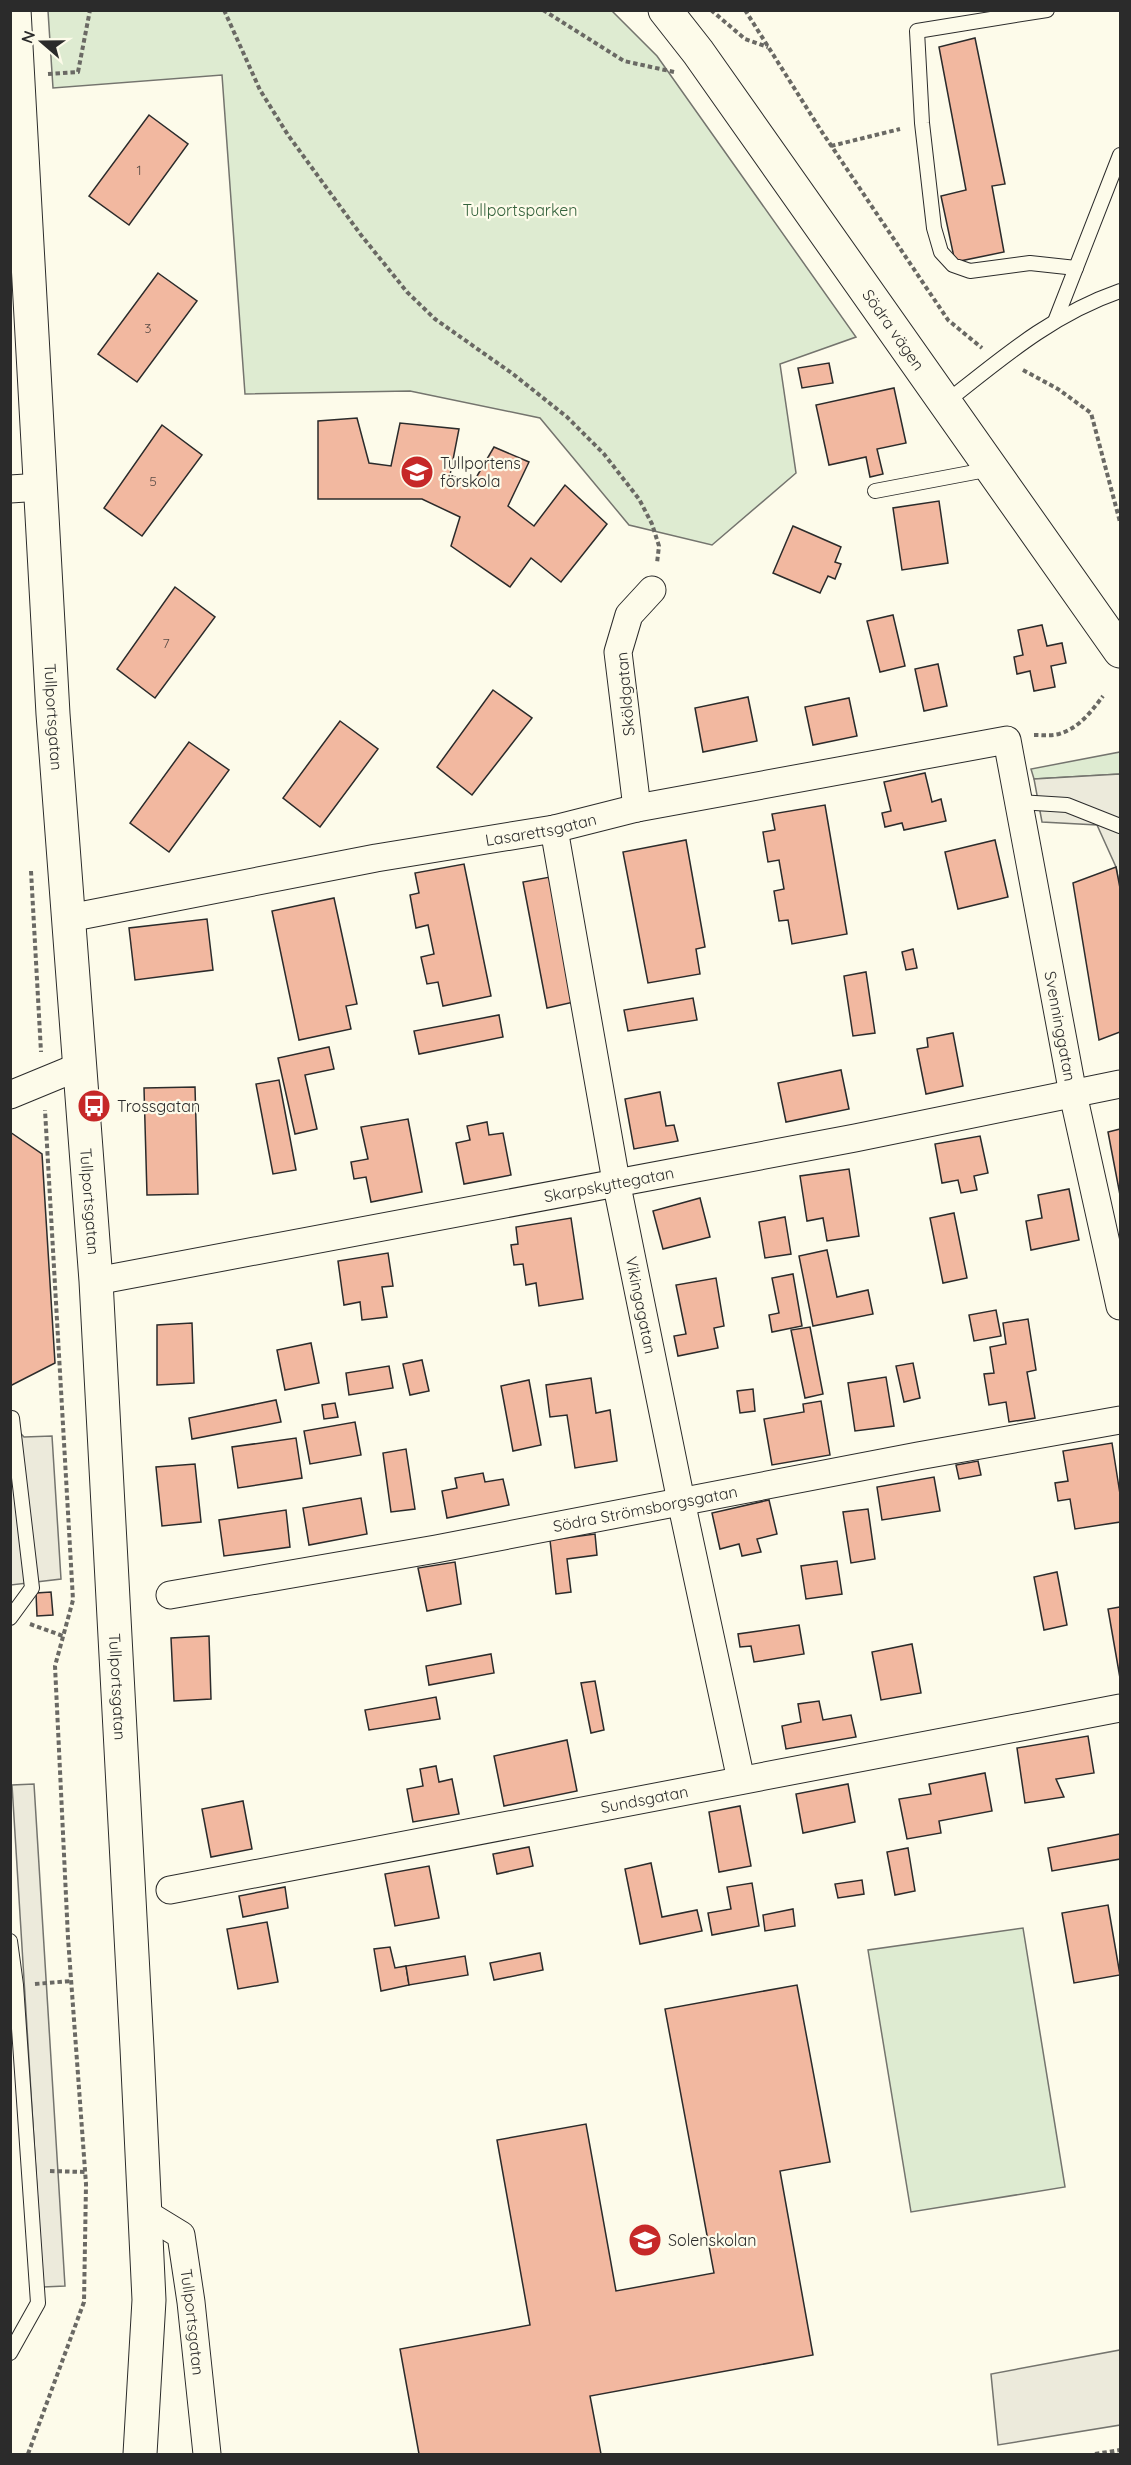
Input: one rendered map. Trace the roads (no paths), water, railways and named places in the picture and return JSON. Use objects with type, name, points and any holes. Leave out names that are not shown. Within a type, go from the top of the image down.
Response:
[{"type":"main road","name":"Tullportsgatan","points":[[14,10],[26,488],[53,714],[96,1281],[145,2213],[149,2300],[140,2454]]},
{"type":"main road","name":"Södra vägen","points":[[665,10],[698,52],[1120,651]]},
{"type":"street","name":"Sköldgatan","points":[[637,808],[618,652],[629,615],[652,590]]},
{"type":"street","name":"Lasarettsgatan","points":[[69,918],[376,858],[554,829],[637,808],[1007,743]]},
{"type":"street","name":"Svenninggatan","points":[[1007,743],[1073,1094],[1112,1226],[1120,1306]]},
{"type":"street","name":"Vikingagatan","points":[[554,829],[616,1181],[741,1780]]},
{"type":"street","points":[[10,1095],[78,1067]]},
{"type":"street","name":"Skarpskyttegatan","points":[[96,1281],[616,1181],[855,1138],[1120,1084]]},
{"type":"street","name":"Södra Strömsborgsgatan","points":[[170,1595],[436,1549],[1120,1420]]},
{"type":"street","name":"Sundsgatan","points":[[170,1890],[1120,1708]]},
{"type":"street","name":"Tullportsgatan","points":[[145,2213],[181,2235],[191,2302],[207,2454]]},
{"type":"lane","points":[[1047,10],[917,31],[922,123],[934,228],[941,252],[953,265],[970,271],[1030,263],[1076,268]]},
{"type":"lane","points":[[1056,319],[1120,156]]},
{"type":"lane","points":[[945,403],[1001,358],[1056,319],[1120,291]]},
{"type":"lane","points":[[875,491],[991,469]]},
{"type":"lane","points":[[1019,802],[1067,805],[1120,826]]},
{"type":"lane","points":[[10,1418],[14,1468],[32,1588],[12,1618]]},
{"type":"lane","points":[[10,1941],[16,1985],[38,2303],[10,2353]]},
{"type":"place","name":"Tullportens förskola","points":[[417,472]]},
{"type":"place","name":"Trossgatan","points":[[94,1106]]},
{"type":"place","name":"Solenskolan","points":[[645,2240]]},
{"type":"park label","name":"Tullportsparken","points":[[520,210]]}]
